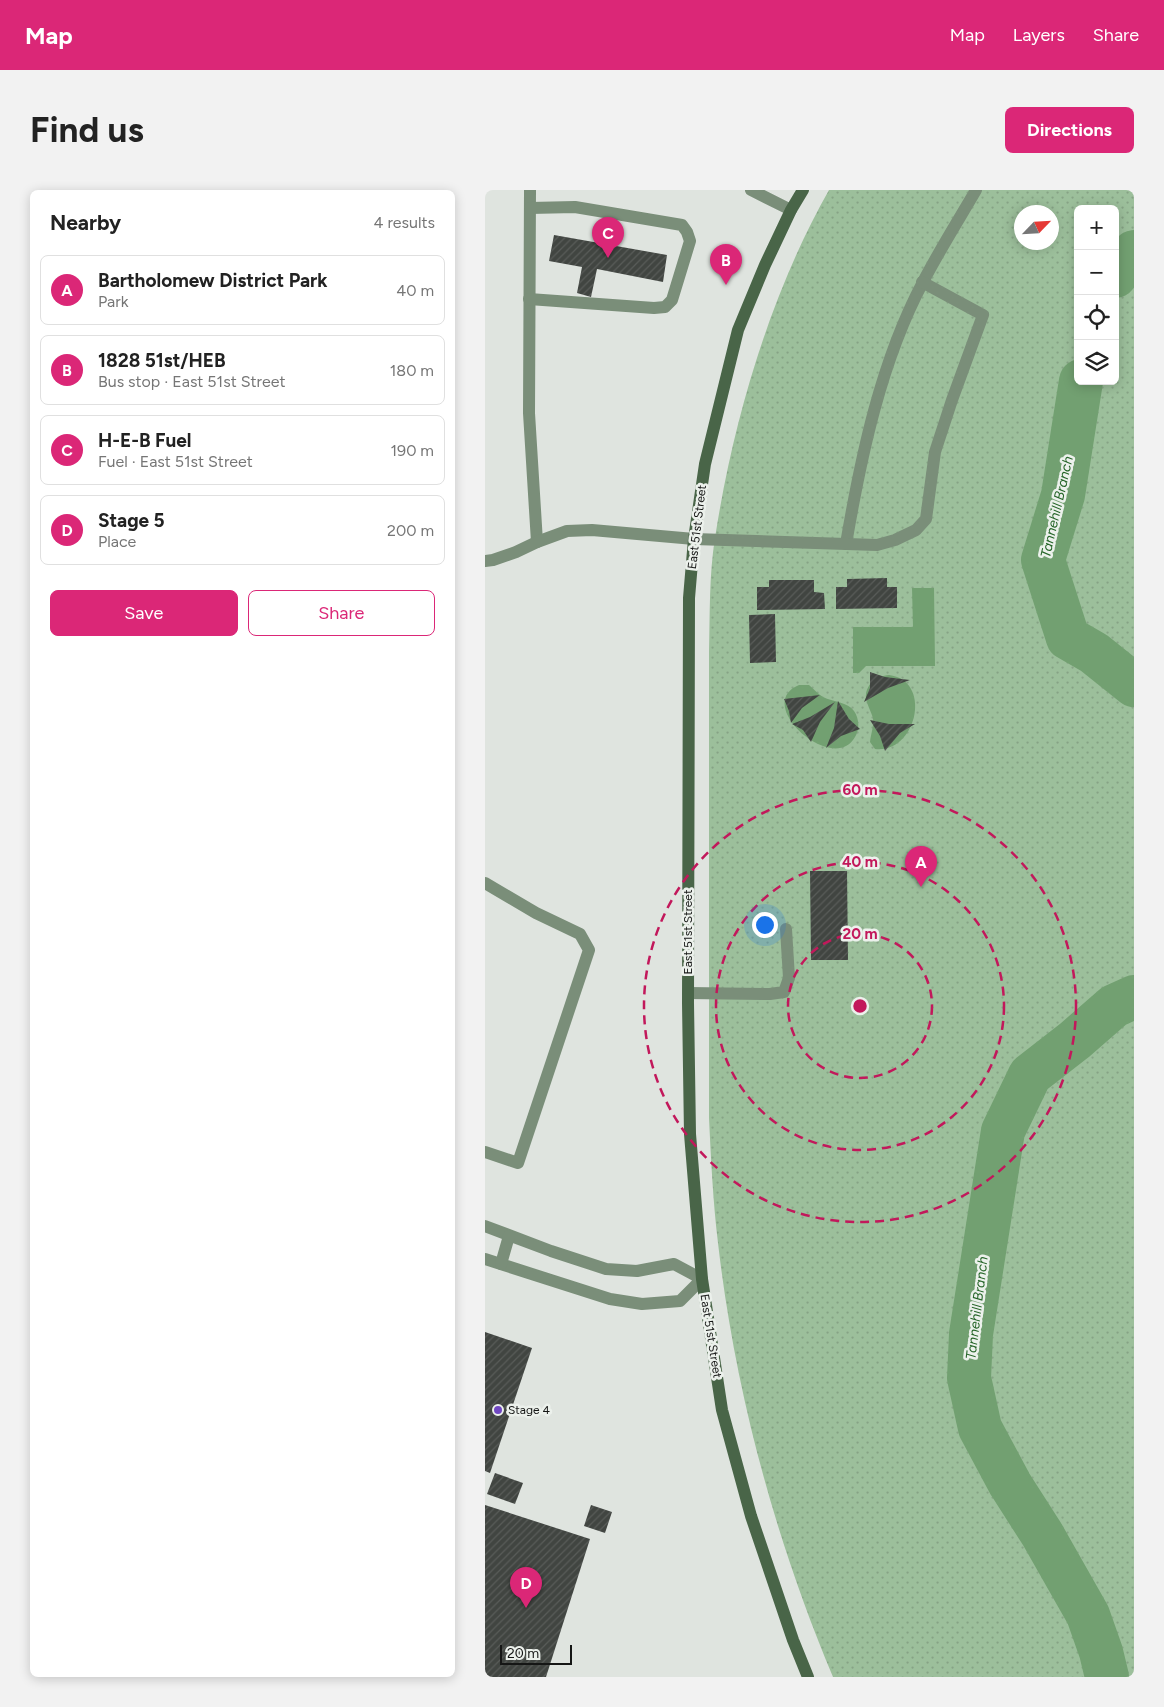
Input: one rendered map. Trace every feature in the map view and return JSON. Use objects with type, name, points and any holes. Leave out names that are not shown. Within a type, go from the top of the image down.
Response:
[{"type":"main road","name":"East 51st Street","points":[[803,190],[791,210],[765,265],[738,330],[705,464],[694,539],[689,598],[688,993],[690,1134],[702,1279],[722,1410],[751,1516],[793,1640],[808,1677]]},
{"type":"lane","points":[[530,190],[529,413],[537,542]]},
{"type":"lane","points":[[751,190],[791,210]]},
{"type":"lane","points":[[846,544],[855,490],[870,423],[902,328],[922,282],[976,190]]},
{"type":"lane","points":[[529,299],[654,308],[665,307],[672,300],[690,241],[682,225],[575,207],[530,208]]},
{"type":"lane","points":[[485,561],[515,552],[567,531],[592,530],[694,539],[877,545],[895,540],[916,530],[926,519],[935,452],[983,316],[922,282]]},
{"type":"lane","points":[[485,883],[535,913],[579,934],[589,950],[517,1163],[485,1152]]},
{"type":"lane","points":[[688,993],[770,994],[784,992],[789,978],[786,929]]},
{"type":"lane","points":[[485,1226],[606,1269],[637,1270],[675,1264],[702,1279],[680,1301],[642,1304],[610,1299],[485,1259]]},
{"type":"lane","points":[[501,1264],[509,1236]]},
{"type":"shaded area","points":[[829,190],[1134,190],[1134,1677],[833,1677],[793,1572],[760,1464],[735,1354],[725,1298],[713,1196],[709,1118],[709,652],[713,552],[732,449],[757,359],[789,272]]},
{"type":"shaded area","points":[[912,588],[934,588],[935,666],[866,666],[859,673],[853,673],[853,627],[913,627]]},
{"type":"shaded area","points":[[889,675],[903,680],[911,689],[915,702],[914,716],[909,729],[901,740],[889,747],[875,749],[870,742],[873,718],[866,693],[867,689],[876,679]]},
{"type":"shaded area","points":[[799,685],[809,685],[823,697],[844,704],[854,711],[858,720],[858,731],[855,737],[844,747],[830,748],[815,743],[801,733],[790,720],[785,707],[787,694]]},
{"type":"building","points":[[554,235],[667,255],[663,282],[597,269],[591,297],[577,293],[582,267],[549,261]]},
{"type":"building","points":[[887,578],[887,587],[897,587],[897,608],[836,609],[836,587],[847,587],[847,579]]},
{"type":"building","points":[[769,580],[814,580],[814,592],[824,593],[825,609],[757,610],[757,587],[769,587]]},
{"type":"building","points":[[775,614],[776,662],[750,663],[749,615]]},
{"type":"building","points":[[870,672],[885,677],[910,680],[888,688],[864,702],[870,688]]},
{"type":"building","points":[[820,695],[802,708],[791,723],[784,699]]},
{"type":"building","points":[[838,701],[849,719],[860,729],[841,736],[826,748],[834,728]]},
{"type":"building","points":[[835,702],[820,722],[811,742],[803,730],[792,724],[810,717]]},
{"type":"building","points":[[870,720],[889,724],[915,724],[900,733],[885,751],[880,736]]},
{"type":"building","points":[[810,871],[847,871],[848,960],[811,960]]},
{"type":"building","name":"Stage 4","points":[[485,1332],[532,1348],[490,1473],[485,1471]]},
{"type":"building","points":[[495,1473],[523,1483],[515,1504],[487,1494]]},
{"type":"building","points":[[485,1505],[590,1539],[546,1677],[485,1677]]},
{"type":"building","points":[[591,1505],[612,1512],[605,1533],[584,1526]]},
{"type":"waterway","name":"Tannehill Branch","points":[[1119,271],[1134,252]]},
{"type":"waterway","name":"Tannehill Branch","points":[[1080,385],[1063,495],[1043,560],[1068,638],[1094,653],[1134,685]]},
{"type":"waterway","name":"Tannehill Branch","points":[[1107,1677],[1101,1652],[1088,1615],[1042,1534],[1010,1484],[980,1428],[969,1378],[971,1334],[1003,1131],[1030,1075],[1075,1040],[1114,1006],[1134,997]]},
{"type":"place","name":"H-E-B Fuel","points":[[608,258]]},
{"type":"place","name":"1828 51st/HEB","points":[[726,285]]},
{"type":"place","name":"Bartholomew District Park","points":[[921,887]]},
{"type":"place","name":"Stage 4","points":[[498,1410]]},
{"type":"place","name":"Stage 5","points":[[526,1608]]}]
